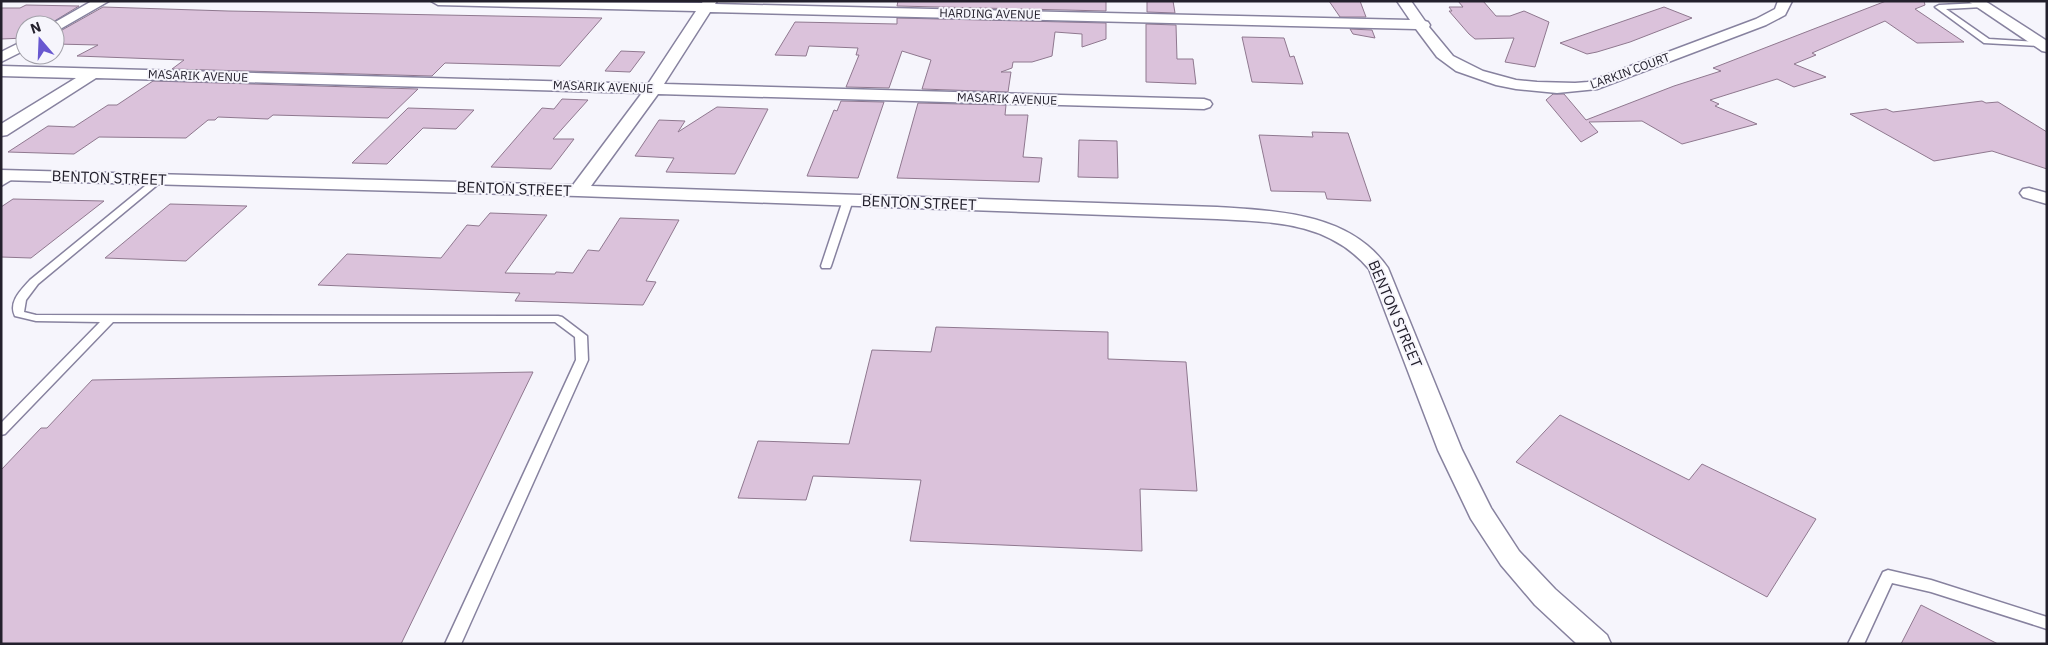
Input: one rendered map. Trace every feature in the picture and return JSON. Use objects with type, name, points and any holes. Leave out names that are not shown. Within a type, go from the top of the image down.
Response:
[{"type":"street","points":[[65,22],[102,1]]},
{"type":"street","name":"HARDING AVENUE","points":[[438,1],[708,4],[1422,25]]},
{"type":"street","name":"LARKIN COURT","points":[[1404,1],[1443,54],[1468,71],[1501,81],[1567,89],[1591,86],[1761,22],[1781,11],[1785,6],[1785,1]]},
{"type":"street","points":[[1977,3],[2044,46]]},
{"type":"street","points":[[578,191],[653,88],[708,4]]},
{"type":"street","points":[[1,58],[15,50]]},
{"type":"street","name":"MASARIK AVENUE","points":[[1,71],[1204,104]]},
{"type":"street","points":[[1,131],[94,73]]},
{"type":"street","name":"BENTON STREET","points":[[5,178],[159,179],[578,191],[1217,213],[1299,221],[1329,230],[1356,243],[1370,255],[1378,268],[1450,450],[1480,512],[1510,558],[1545,597],[1597,644]]},
{"type":"street","points":[[2029,193],[2047,199]]},
{"type":"lane","points":[[1977,3],[1939,7],[1987,41],[2044,46]]},
{"type":"lane","points":[[159,179],[34,282],[20,298],[17,306],[19,314],[36,318],[558,319],[581,336],[582,360],[453,644]]},
{"type":"lane","points":[[826,266],[848,200]]},
{"type":"lane","points":[[1,431],[110,318]]},
{"type":"lane","points":[[1856,644],[1888,576],[1931,586],[2047,623]]},
{"type":"building","points":[[898,1],[1106,1],[1106,11],[897,6]]},
{"type":"building","points":[[1147,1],[1173,1],[1175,13],[1147,12]]},
{"type":"building","points":[[1329,1],[1360,1],[1366,17],[1340,17]]},
{"type":"building","points":[[1458,1],[1483,1],[1496,16],[1510,16],[1524,11],[1549,22],[1535,67],[1505,62],[1514,38],[1475,39],[1469,34],[1449,11],[1452,11],[1449,7],[1463,7]]},
{"type":"building","points":[[1886,1],[1924,1],[1925,5],[1915,9],[1964,42],[1917,43],[1885,21],[1812,53],[1816,55],[1794,64],[1826,77],[1794,87],[1777,79],[1710,100],[1719,104],[1715,106],[1757,124],[1682,144],[1642,121],[1589,122],[1598,132],[1581,142],[1546,100],[1553,94],[1564,94],[1586,120],[1674,86],[1721,71],[1713,68]]},
{"type":"building","points":[[26,5],[79,6],[64,15],[15,15],[15,38],[1,39],[1,8],[20,8]]},
{"type":"building","points":[[103,7],[602,18],[560,66],[445,63],[432,76],[172,69],[184,60],[77,56],[98,45],[65,44],[65,28]]},
{"type":"building","points":[[1664,7],[1692,18],[1630,42],[1587,54],[1560,43]]},
{"type":"building","points":[[897,18],[1106,23],[1106,39],[1082,47],[1082,34],[1055,32],[1052,56],[1032,62],[1013,62],[1012,68],[1001,72],[1011,72],[1008,92],[922,89],[931,60],[902,51],[889,88],[846,87],[859,55],[856,55],[858,48],[809,46],[806,56],[775,55],[795,22],[897,24]]},
{"type":"building","points":[[1146,24],[1176,25],[1177,59],[1193,59],[1196,84],[1146,82]]},
{"type":"building","points":[[1350,29],[1372,30],[1375,38],[1353,34]]},
{"type":"building","points":[[1242,37],[1284,38],[1290,57],[1294,56],[1303,84],[1252,82]]},
{"type":"building","points":[[621,51],[645,52],[630,72],[605,71]]},
{"type":"building","points":[[153,81],[418,89],[388,118],[273,115],[268,119],[218,117],[215,120],[208,120],[186,138],[99,137],[74,154],[8,152],[48,126],[74,127],[108,105],[117,105]]},
{"type":"building","points":[[562,99],[588,100],[553,139],[574,139],[551,169],[491,167],[542,108],[554,109]]},
{"type":"building","points":[[841,101],[884,102],[858,178],[807,176],[834,110],[837,111]]},
{"type":"building","points":[[1982,101],[1986,103],[1998,102],[2047,132],[2047,169],[1992,151],[1934,161],[1850,114],[1886,109],[1893,112]]},
{"type":"building","points":[[918,103],[1006,105],[1005,115],[1028,115],[1023,157],[1042,158],[1039,182],[897,178]]},
{"type":"building","points":[[717,107],[768,109],[735,174],[666,172],[674,158],[635,156],[659,120],[685,121],[678,132]]},
{"type":"building","points":[[408,108],[474,110],[456,129],[423,128],[387,164],[352,163]]},
{"type":"building","points":[[1312,132],[1348,133],[1371,201],[1327,199],[1325,192],[1271,191],[1259,135],[1313,137]]},
{"type":"building","points":[[1079,140],[1117,141],[1118,178],[1078,177]]},
{"type":"building","points":[[13,199],[104,201],[31,258],[1,257],[1,207]]},
{"type":"building","points":[[170,204],[247,206],[186,261],[105,258]]},
{"type":"building","points":[[490,213],[547,215],[505,273],[573,273],[588,250],[599,251],[620,218],[679,220],[646,281],[656,282],[643,305],[515,301],[520,293],[318,285],[347,254],[441,258],[467,225],[479,226]]},
{"type":"building","points":[[936,327],[1108,332],[1108,359],[1186,362],[1197,491],[1140,489],[1142,551],[910,541],[921,480],[813,476],[806,500],[738,498],[758,441],[849,444],[872,350],[931,352]]},
{"type":"building","points":[[533,372],[401,644],[1,644],[1,470],[41,428],[47,428],[92,380]]},
{"type":"building","points":[[1560,415],[1689,480],[1702,464],[1816,519],[1767,597],[1516,462]]},
{"type":"building","points":[[1921,605],[1998,644],[1901,644]]}]
